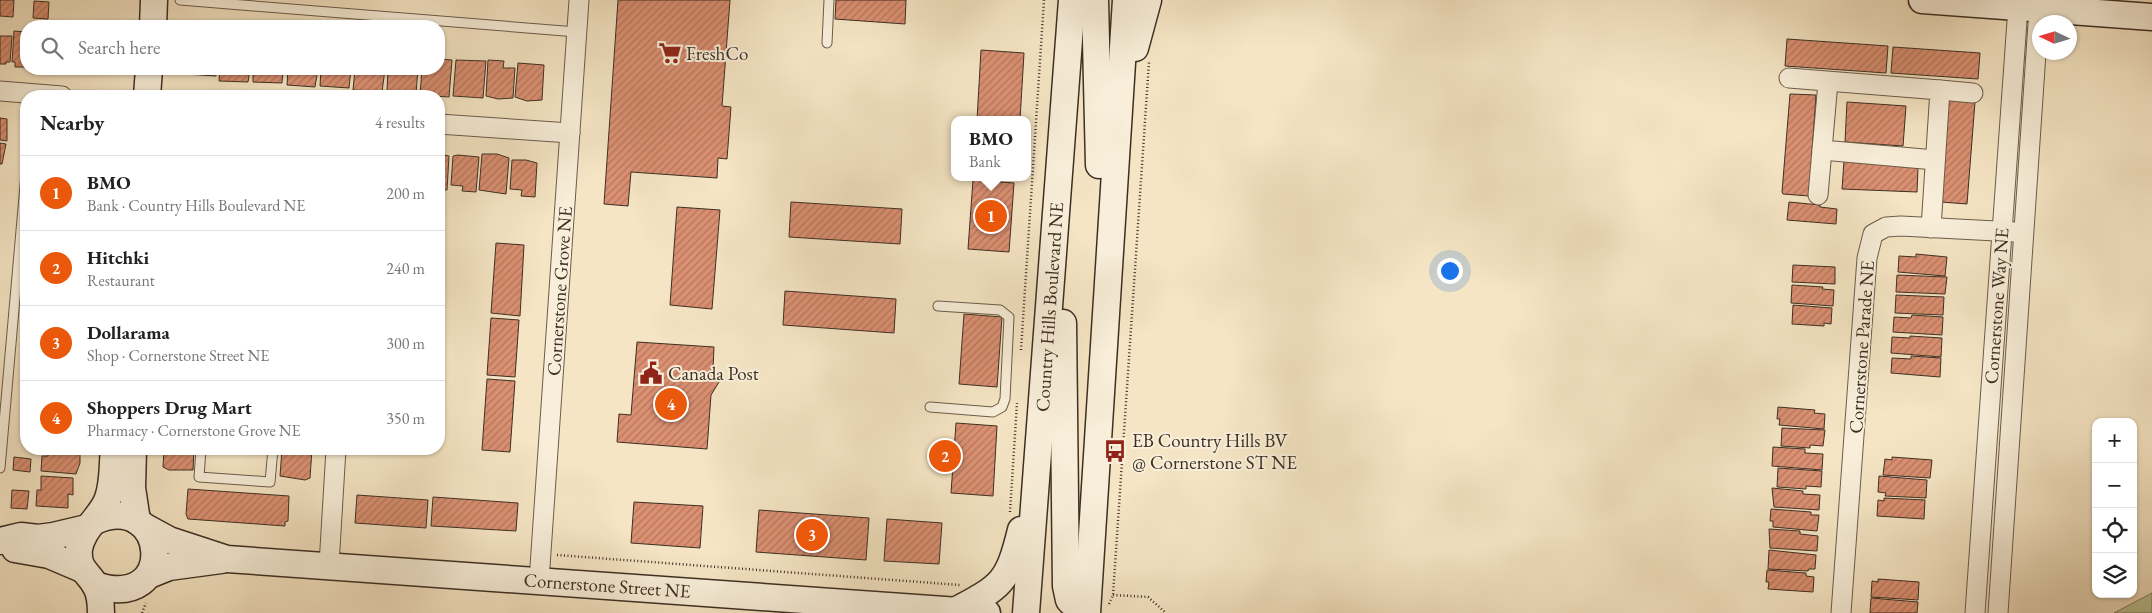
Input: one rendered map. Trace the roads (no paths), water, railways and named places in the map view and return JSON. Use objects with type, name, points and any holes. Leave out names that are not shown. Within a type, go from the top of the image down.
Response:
[{"type":"main road","points":[[152,20],[154,0]]},
{"type":"main road","name":"Country Hills Boulevard NE","points":[[1026,613],[1072,0]]},
{"type":"main road","points":[[1095,0],[1103,333]]},
{"type":"main road","points":[[1087,613],[1103,333],[1126,0]]},
{"type":"main road","points":[[1118,114],[1148,0]]},
{"type":"main road","points":[[1922,0],[2029,4],[2152,17]]},
{"type":"main road","points":[[148,90],[150,75]]},
{"type":"main road","points":[[1056,208],[1062,266],[1066,586],[1070,600],[1082,613]]},
{"type":"main road","points":[[955,611],[985,595],[1000,584],[1008,573],[1022,525],[1039,446]]},
{"type":"main road","points":[[101,613],[79,550],[82,538],[109,496],[113,455]]},
{"type":"main road","points":[[133,455],[132,488],[141,524]]},
{"type":"main road","points":[[0,543],[21,536],[38,538],[53,536],[117,515],[141,524],[151,535],[156,553],[123,613]]},
{"type":"main road","name":"Cornerstone Street NE","points":[[141,524],[169,540],[227,559]]},
{"type":"main road","points":[[0,543],[20,551],[49,555],[89,577],[120,591],[142,581]]},
{"type":"main road","name":"Cornerstone Street NE","points":[[142,581],[169,567],[227,559],[727,593],[987,613]]},
{"type":"street","name":"Cornerstone Grove NE","points":[[539,581],[579,0]]},
{"type":"street","name":"Cornerstone Way NE","points":[[1975,613],[2002,231],[2029,4]]},
{"type":"street","name":"Cornerstone Way NE","points":[[1998,613],[2023,232],[2029,4]]},
{"type":"street","points":[[1789,78],[1973,93]]},
{"type":"street","points":[[1818,195],[1828,82]]},
{"type":"street","points":[[1931,228],[1940,90]]},
{"type":"street","points":[[0,91],[20,94]]},
{"type":"street","points":[[445,124],[570,133]]},
{"type":"street","points":[[1822,150],[1935,160]]},
{"type":"street","name":"Cornerstone Parade NE","points":[[1841,613],[1869,244],[1874,234],[1886,227],[2023,232]]},
{"type":"street","points":[[329,565],[336,455]]},
{"type":"lane","points":[[180,0],[428,20]]},
{"type":"lane","points":[[826,43],[829,0]]},
{"type":"lane","points":[[445,21],[577,32]]},
{"type":"lane","points":[[0,468],[1,427],[20,235]]},
{"type":"lane","points":[[930,407],[993,412],[1002,407],[1005,399],[1009,317],[1000,310],[938,306]]},
{"type":"lane","points":[[201,455],[199,478],[270,482],[272,455]]},
{"type":"place","name":"FreshCo","points":[[670,53]]},
{"type":"place","name":"BMO","points":[[991,216]]},
{"type":"place","name":"Canada Post","points":[[651,373]]},
{"type":"place","name":"Shoppers Drug Mart","points":[[671,404]]},
{"type":"place","name":"EB Country Hills BV @ Cornerstone ST NE","points":[[1115,451]]},
{"type":"place","name":"Hitchki","points":[[945,456]]},
{"type":"place","name":"Dollarama","points":[[812,535]]}]
